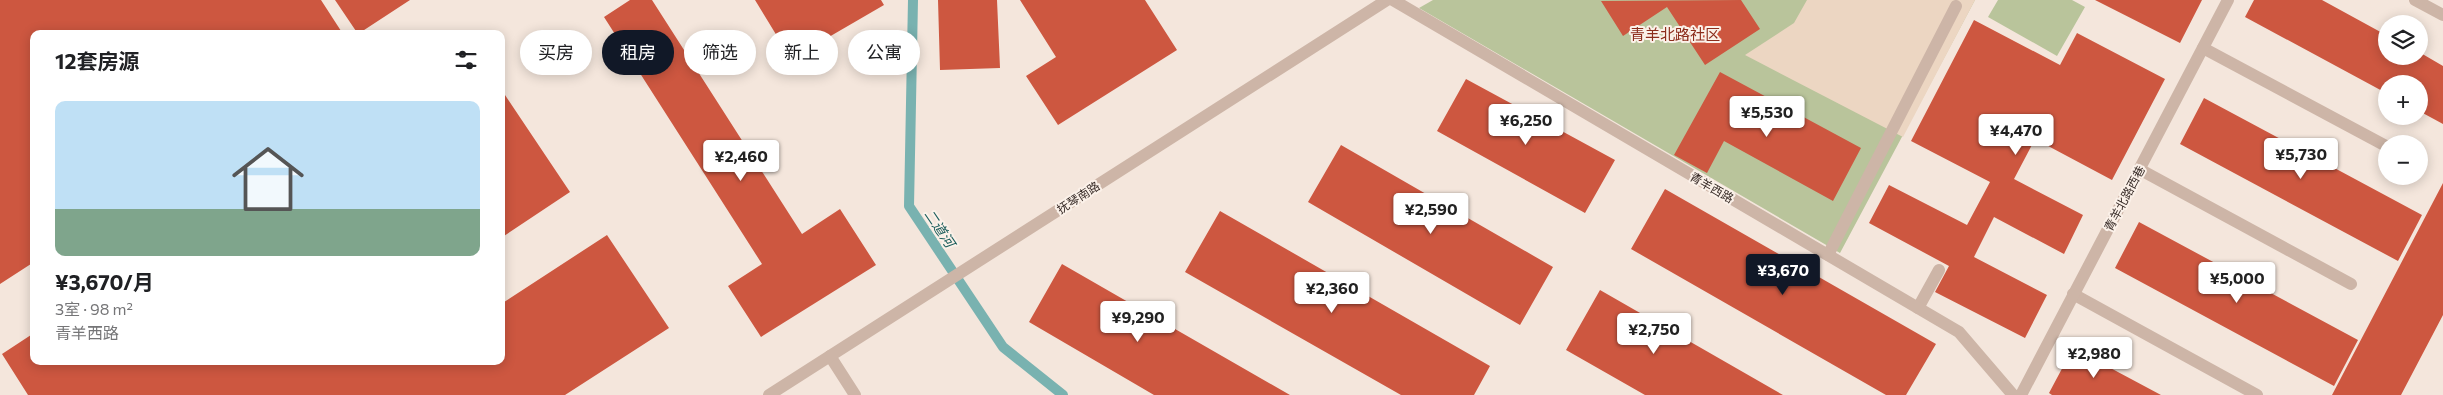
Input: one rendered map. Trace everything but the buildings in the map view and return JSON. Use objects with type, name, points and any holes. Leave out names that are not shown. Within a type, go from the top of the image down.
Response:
[{"type":"street","name":"抚琴南路","points":[[769,395],[1387,0]]},
{"type":"street","name":"青羊西路","points":[[1393,0],[1959,332],[2013,395]]},
{"type":"street","name":"青羊北路西巷","points":[[2021,395],[2228,0]]},
{"type":"street","points":[[2415,0],[2443,15]]},
{"type":"street","points":[[1828,255],[1956,6]]},
{"type":"street","points":[[2203,48],[2378,142]]},
{"type":"street","points":[[2139,169],[2351,284]]},
{"type":"street","points":[[1918,308],[1938,270]]},
{"type":"street","points":[[2074,294],[2256,395]]},
{"type":"street","points":[[830,356],[855,395]]},
{"type":"green space","points":[[1433,0],[1975,0],[1840,253],[1419,8]]},
{"type":"green space","points":[[1998,0],[2072,0],[2085,7],[2057,56],[1988,17]]},
{"type":"shaded area","points":[[1807,0],[1975,0],[1903,137],[1745,55],[1794,23]]},
{"type":"waterway","name":"二道河","points":[[913,0],[909,206],[1003,347],[1063,395]]},
{"type":"district","name":"青羊北路社区","points":[[1675,34]]}]
